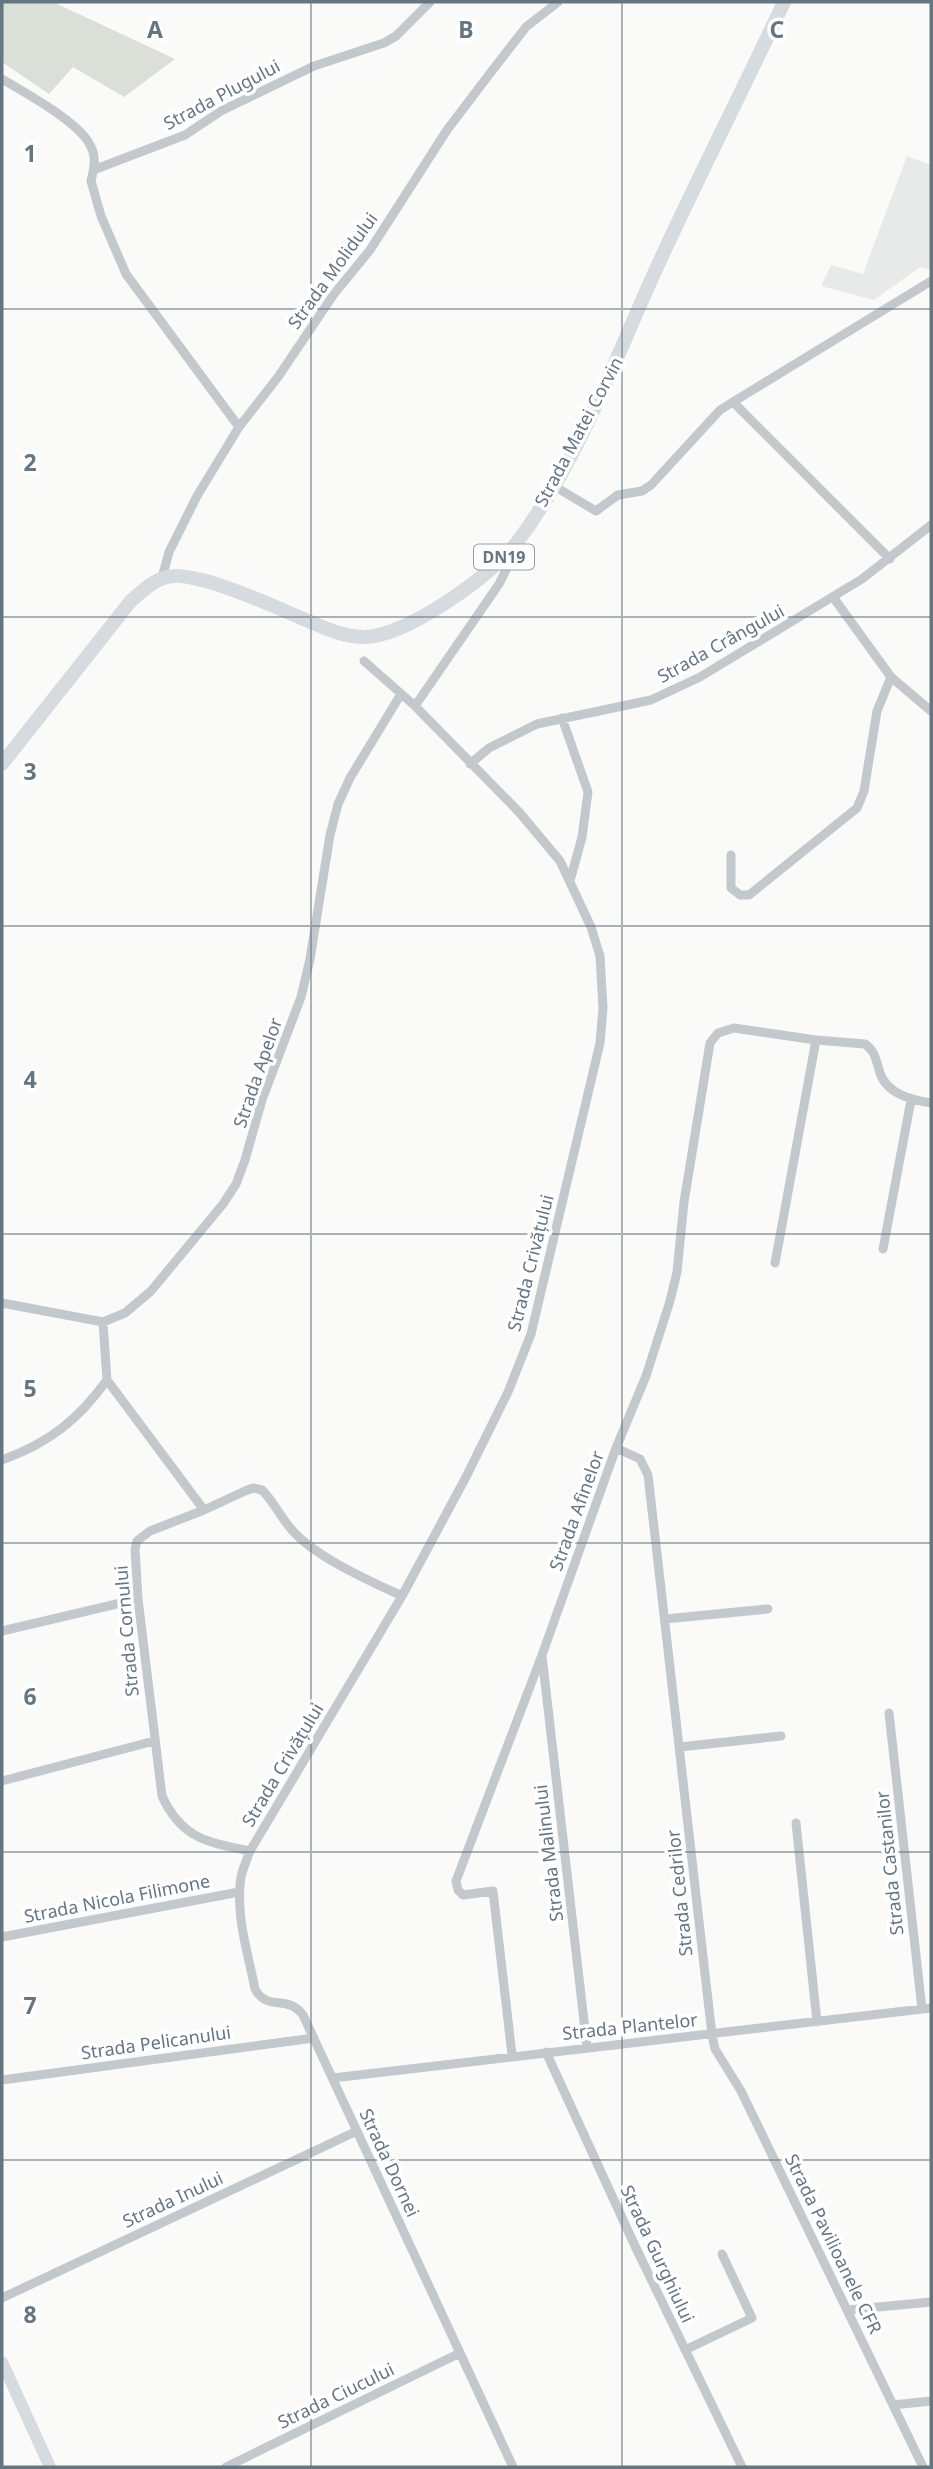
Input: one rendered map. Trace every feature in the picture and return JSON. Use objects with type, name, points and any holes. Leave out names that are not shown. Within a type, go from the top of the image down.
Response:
[{"type":"main road","name":"Strada Matei Corvin","points":[[162,578],[175,576],[216,584],[332,631],[364,637],[382,635],[424,616],[488,572],[518,541],[575,448],[784,2]]},
{"type":"main road","points":[[2,764],[130,602],[162,578]]},
{"type":"main road","points":[[2,2362],[50,2467]]},
{"type":"street","name":"Strada Plugului","points":[[96,169],[185,135],[221,111],[314,66],[384,43],[396,36],[430,2]]},
{"type":"street","name":"Strada Molidului","points":[[162,578],[169,552],[197,496],[239,427],[278,377],[334,293],[369,250],[447,130],[526,27],[558,2]]},
{"type":"street","points":[[2,79],[51,108],[91,146],[96,169],[90,181],[101,216],[126,274],[239,427]]},
{"type":"street","points":[[554,486],[596,512],[618,495],[642,491],[651,485],[710,419],[733,402],[931,281]]},
{"type":"street","points":[[733,402],[890,559]]},
{"type":"street","name":"Strada Crângului","points":[[470,764],[489,748],[514,734],[562,718],[633,705],[671,691],[726,663],[890,559],[931,526]]},
{"type":"street","points":[[415,706],[499,584],[506,570],[506,555]]},
{"type":"street","points":[[833,597],[891,677],[931,710]]},
{"type":"street","name":"Strada Crivățului","points":[[239,1892],[241,1874],[250,1851],[401,1596],[508,1392],[531,1334],[600,1044],[603,1008],[600,956],[591,927],[560,862],[519,812],[415,706],[364,661]]},
{"type":"street","points":[[731,855],[731,888],[740,895],[749,895],[857,808],[864,791],[877,711],[891,677]]},
{"type":"street","name":"Strada Apelor","points":[[103,1322],[125,1313],[151,1291],[215,1214],[236,1184],[262,1100],[301,997],[338,804],[350,778],[401,694]]},
{"type":"street","points":[[562,718],[588,792],[582,837],[570,881]]},
{"type":"street","name":"Strada Afinelor","points":[[512,2055],[493,1891],[463,1895],[458,1890],[456,1881],[542,1655],[616,1448],[646,1376],[672,1291],[710,1043],[718,1033],[734,1028],[865,1044],[877,1058],[882,1077],[888,1085],[911,1100],[931,1103]]},
{"type":"street","points":[[775,1263],[816,1040]]},
{"type":"street","points":[[883,1249],[911,1100]]},
{"type":"street","points":[[2,1303],[103,1322],[107,1380],[204,1510]]},
{"type":"street","points":[[2,1460],[26,1451],[64,1428],[88,1405],[107,1380]]},
{"type":"street","name":"Strada Cedrilor","points":[[616,1448],[640,1459],[645,1466],[712,2035]]},
{"type":"street","name":"Strada Cornului","points":[[250,1851],[211,1841],[185,1830],[170,1814],[162,1796],[138,1599],[137,1541],[150,1531],[253,1488],[262,1490],[292,1530],[304,1541],[370,1581],[401,1596]]},
{"type":"street","points":[[2,1631],[138,1599]]},
{"type":"street","points":[[665,1619],[768,1609]]},
{"type":"street","name":"Strada Malinului","points":[[542,1655],[587,2047]]},
{"type":"street","name":"Strada Castanilor","points":[[889,1713],[926,2009]]},
{"type":"street","points":[[680,1747],[781,1736]]},
{"type":"street","points":[[2,1781],[154,1741]]},
{"type":"street","points":[[796,1823],[817,2022]]},
{"type":"street","name":"Strada Nicola Filimone","points":[[2,1937],[239,1892]]},
{"type":"street","name":"Strada Dornei","points":[[239,1892],[240,1913],[259,1998],[268,2002],[293,2005],[299,2009],[513,2467]]},
{"type":"street","name":"Strada Plantelor","points":[[332,2078],[926,2009]]},
{"type":"street","name":"Strada Pavilioanele CFR","points":[[712,2035],[715,2049],[741,2091],[923,2467]]},
{"type":"street","name":"Strada Pelicanului","points":[[2,2080],[314,2038]]},
{"type":"street","name":"Strada Gurghiului","points":[[546,2052],[742,2467]]},
{"type":"street","name":"Strada Inului","points":[[2,2298],[357,2131]]},
{"type":"street","points":[[685,2350],[752,2318],[722,2254]]},
{"type":"street","points":[[847,2310],[931,2302]]},
{"type":"street","name":"Strada Ciucului","points":[[226,2467],[460,2353]]},
{"type":"street","points":[[893,2404],[931,2401]]},
{"type":"shaded area","points":[[4,2],[53,2],[175,59],[124,97],[73,67],[49,94],[2,62]]},
{"type":"shaded area","points":[[907,156],[931,165],[931,270],[920,267],[874,300],[821,286],[831,265],[863,274]]}]
